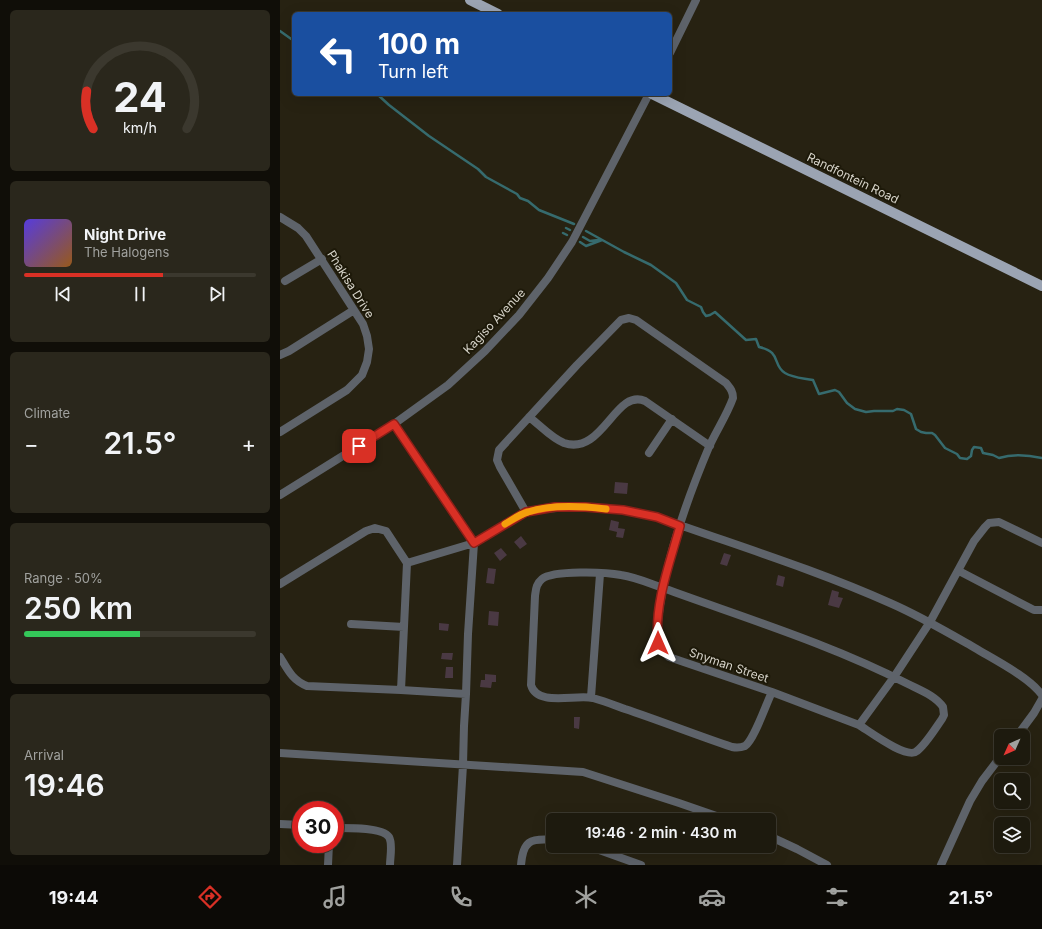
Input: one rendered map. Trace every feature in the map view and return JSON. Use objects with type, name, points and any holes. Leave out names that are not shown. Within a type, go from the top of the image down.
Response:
[{"type":"main road","points":[[470,0],[494,12]]},
{"type":"main road","name":"Randfontein Road","points":[[655,96],[1042,286]]},
{"type":"street","points":[[672,49],[696,0]]},
{"type":"street","name":"Kagiso Avenue","points":[[280,495],[394,424],[448,385],[485,351],[519,315],[548,278],[572,242],[650,96]]},
{"type":"street","name":"Phakisa Drive","points":[[280,217],[302,232],[322,259],[363,324],[369,349],[368,362],[362,375],[347,390],[280,432]]},
{"type":"street","points":[[285,280],[322,259]]},
{"type":"street","points":[[280,356],[354,310]]},
{"type":"street","name":"Snyman Street","points":[[529,417],[576,365],[617,323],[621,320],[629,318],[636,320],[730,388],[733,393],[733,398],[694,484],[680,526],[662,588],[657,635],[658,643],[663,652],[673,659],[772,692],[752,736],[746,745],[740,748],[732,747],[663,721],[591,697],[546,697],[538,695],[534,692],[531,685],[535,596],[538,583],[546,576],[553,574],[600,574]]},
{"type":"street","points":[[526,512],[500,466],[497,460],[497,454],[502,446],[529,417],[558,440],[565,443],[584,444],[592,438],[624,405],[632,399],[637,399],[645,401],[710,446]]},
{"type":"street","points":[[649,453],[672,420]]},
{"type":"street","points":[[394,424],[474,543],[457,865]]},
{"type":"street","points":[[407,563],[474,543],[526,512],[555,507],[598,508],[639,513],[657,517],[838,581],[891,603],[930,622],[1001,663],[1039,690],[1042,695]]},
{"type":"street","points":[[859,725],[894,677],[930,622],[974,541],[982,530],[990,523],[999,522],[1042,543]]},
{"type":"street","points":[[280,584],[366,531],[375,528],[386,531],[407,563],[401,690]]},
{"type":"street","points":[[959,571],[1034,610],[1042,610]]},
{"type":"street","points":[[591,697],[600,574],[621,575],[662,588],[844,654],[894,677],[940,703],[944,711],[942,719],[917,751],[910,754],[900,750],[859,725],[772,692]]},
{"type":"street","points":[[351,624],[404,628]]},
{"type":"street","points":[[280,657],[291,675],[298,682],[307,686],[466,694]]},
{"type":"street","points":[[1022,729],[1042,699]]},
{"type":"street","points":[[280,753],[583,772],[708,813]]},
{"type":"street","points":[[941,865],[970,801],[994,765]]},
{"type":"street","points":[[280,824],[292,825]]},
{"type":"street","points":[[344,828],[375,830],[386,835],[391,843],[390,865]]},
{"type":"street","points":[[521,865],[522,852],[528,844],[533,841],[546,839]]},
{"type":"street","points":[[776,839],[827,865]]},
{"type":"street","points":[[328,865],[329,853]]},
{"type":"street","points":[[608,853],[642,865]]},
{"type":"building","points":[[615,482],[628,483],[627,494],[614,493]]},
{"type":"building","points":[[611,520],[619,522],[618,528],[625,529],[623,538],[616,537],[617,532],[609,530]]},
{"type":"building","points":[[521,536],[527,544],[520,549],[514,542]]},
{"type":"building","points":[[501,548],[507,555],[500,561],[494,553]]},
{"type":"building","points":[[724,553],[731,555],[727,566],[720,564]]},
{"type":"building","points":[[488,568],[496,569],[494,584],[486,583]]},
{"type":"building","points":[[778,575],[785,577],[783,587],[776,585]]},
{"type":"building","points":[[832,590],[839,592],[838,597],[843,598],[839,608],[828,605]]},
{"type":"building","points":[[489,611],[499,612],[498,626],[488,625]]},
{"type":"building","points":[[439,623],[449,624],[448,631],[439,630]]},
{"type":"building","points":[[442,653],[453,653],[452,660],[441,659]]},
{"type":"building","points":[[446,667],[453,667],[453,678],[445,678]]},
{"type":"building","points":[[485,674],[496,675],[496,682],[492,682],[491,688],[480,687],[481,680],[485,680]]},
{"type":"building","points":[[574,717],[580,717],[579,729],[574,728]]},
{"type":"waterway","points":[[280,31],[292,40]]},
{"type":"waterway","points":[[379,96],[429,136],[478,169],[486,177],[517,194],[520,198],[528,201],[539,210],[574,224]]},
{"type":"waterway","points":[[566,228],[570,230]]},
{"type":"waterway","points":[[586,231],[651,265],[676,283],[687,300],[701,307],[706,316],[715,312],[746,340],[756,339],[759,347],[766,349],[774,355],[781,370],[785,373],[795,377],[813,380],[819,394],[835,390],[839,392],[847,403],[855,409],[866,412],[893,411],[897,409],[904,410],[911,414],[916,429],[921,432],[932,433],[945,448],[957,454],[960,458],[967,459],[971,456],[974,447],[981,448],[983,453],[999,458],[1020,455],[1042,458]]},
{"type":"waterway","points":[[563,233],[567,235]]},
{"type":"waterway","points":[[583,237],[590,241],[598,240]]},
{"type":"waterway","points":[[580,242],[586,246],[602,240]]},
{"type":"slow traffic","points":[[505,524],[526,512],[541,509],[573,507],[606,509]]},
{"type":"route","points":[[359,446],[394,424],[474,543],[526,512],[555,507],[585,507],[623,510],[657,517],[680,526],[662,588],[657,635],[658,643]]}]
